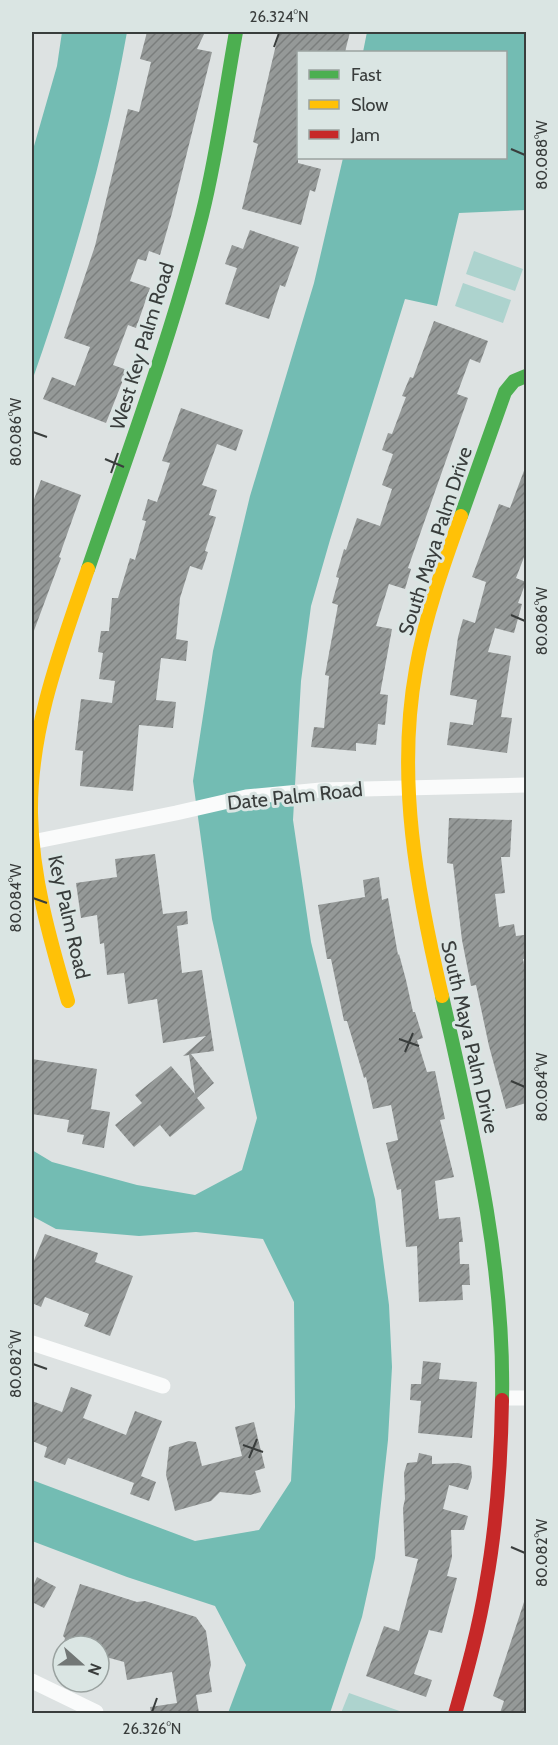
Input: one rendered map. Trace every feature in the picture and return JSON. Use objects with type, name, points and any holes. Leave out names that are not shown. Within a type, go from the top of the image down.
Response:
[{"type":"street","name":"West Key Palm Road","points":[[32,842],[32,787],[43,708],[55,662],[162,351],[192,249],[210,181],[236,32]]},
{"type":"street","name":"South Maya Palm Drive","points":[[454,1713],[477,1630],[489,1570],[497,1509],[503,1398],[500,1304],[483,1183],[423,915],[414,855],[411,707],[428,613],[462,511],[506,392],[520,379]]},
{"type":"street","name":"Date Palm Road","points":[[32,842],[246,797],[321,790],[526,785]]},
{"type":"street","name":"Key Palm Road","points":[[32,842],[47,929],[68,1001]]},
{"type":"street","points":[[32,1343],[163,1386]]},
{"type":"street","points":[[503,1398],[526,1398]]},
{"type":"street","points":[[32,1681],[96,1712]]},
{"type":"shaded area","points":[[474,251],[523,269],[515,291],[466,274]]},
{"type":"shaded area","points":[[463,283],[511,300],[503,323],[455,306]]},
{"type":"shaded area","points":[[349,1693],[405,1713],[341,1713]]},
{"type":"water","points":[[62,32],[127,32],[109,121],[87,208],[32,381],[32,153],[57,66]]},
{"type":"water","points":[[367,32],[526,32],[526,210],[459,213],[437,306],[405,299],[311,606],[301,681],[293,820],[311,942],[375,1199],[389,1305],[392,1367],[388,1440],[375,1558],[362,1617],[330,1713],[228,1713],[246,1665],[215,1606],[127,1577],[32,1541],[32,1480],[195,1541],[259,1530],[291,1481],[295,1407],[294,1302],[263,1239],[196,1232],[139,1236],[56,1229],[32,1216],[32,1150],[52,1162],[137,1185],[195,1195],[242,1170],[257,1118],[212,919],[193,781],[213,651],[250,496],[314,283],[343,159],[507,159],[507,51],[363,51]]},
{"type":"building","points":[[147,32],[205,32],[197,49],[212,52],[160,255],[149,251],[146,261],[138,259],[130,281],[150,288],[136,328],[128,325],[113,365],[127,370],[106,423],[43,399],[52,377],[75,386],[90,347],[64,338],[95,246],[128,109],[139,112],[151,62],[140,59]]},
{"type":"building","points":[[279,32],[323,34],[323,32],[350,32],[345,51],[297,51],[297,159],[298,163],[321,169],[315,192],[310,190],[301,225],[242,209],[258,144],[253,142]]},
{"type":"building","points":[[250,230],[299,247],[285,287],[280,285],[269,319],[225,304],[237,268],[225,264],[232,245],[243,249]]},
{"type":"building","points":[[434,321],[488,341],[480,363],[470,359],[457,394],[468,398],[408,568],[411,569],[405,589],[389,584],[376,626],[392,629],[380,694],[388,695],[385,725],[378,724],[376,745],[356,743],[356,751],[311,747],[314,727],[324,728],[329,676],[325,675],[338,605],[332,603],[344,549],[346,550],[357,518],[380,526],[392,489],[382,485],[393,454],[382,450],[388,433],[392,434],[406,397],[402,396],[410,377],[413,378]]},
{"type":"building","points":[[181,408],[243,430],[236,451],[217,444],[202,485],[217,490],[209,515],[216,517],[205,551],[208,552],[202,570],[190,566],[180,598],[176,639],[188,641],[186,661],[161,658],[156,700],[176,702],[173,728],[139,725],[133,791],[80,786],[83,751],[75,750],[81,699],[112,703],[115,681],[99,679],[103,653],[98,652],[101,631],[109,631],[112,598],[118,598],[130,558],[135,560],[146,521],[142,520],[148,499],[157,502],[170,463],[162,461]]},
{"type":"building","points":[[525,468],[526,552],[516,578],[526,582],[518,603],[522,604],[514,633],[495,628],[488,652],[511,656],[501,717],[512,718],[507,753],[447,745],[450,722],[473,725],[477,700],[450,695],[458,637],[463,619],[475,623],[486,582],[472,577],[499,504],[510,508]]},
{"type":"building","points":[[41,480],[81,495],[32,636],[32,505]]},
{"type":"building","points":[[449,818],[512,820],[510,857],[501,857],[505,893],[495,894],[499,927],[514,924],[516,936],[524,935],[526,945],[526,959],[523,959],[526,975],[526,1103],[506,1109],[476,985],[471,986],[462,940],[453,864],[447,863]]},
{"type":"building","points":[[155,854],[163,914],[187,911],[188,924],[177,926],[182,973],[202,970],[214,1051],[191,1054],[214,1083],[197,1098],[205,1108],[170,1137],[160,1125],[134,1147],[115,1125],[142,1103],[135,1095],[171,1066],[195,1094],[189,1055],[183,1056],[206,1036],[163,1043],[157,999],[128,1004],[124,973],[107,975],[104,943],[100,944],[97,915],[81,918],[76,883],[117,877],[115,859]]},
{"type":"building","points":[[379,877],[382,900],[388,898],[398,955],[413,1012],[415,1012],[423,1038],[417,1040],[427,1072],[435,1071],[445,1119],[440,1120],[454,1177],[435,1181],[439,1219],[460,1217],[463,1242],[459,1242],[460,1264],[469,1264],[470,1285],[462,1285],[463,1300],[419,1302],[417,1246],[406,1247],[401,1189],[397,1190],[386,1143],[398,1140],[391,1105],[373,1109],[366,1077],[364,1078],[347,1021],[344,1021],[331,959],[327,959],[318,905],[365,897],[363,880]]},
{"type":"building","points":[[32,1059],[97,1069],[91,1109],[110,1112],[104,1148],[82,1144],[84,1135],[67,1132],[69,1120],[32,1114]]},
{"type":"building","points":[[45,1234],[98,1253],[95,1262],[133,1276],[110,1336],[84,1326],[89,1314],[45,1297],[41,1307],[32,1303],[32,1265]]},
{"type":"building","points":[[423,1361],[441,1363],[439,1379],[477,1382],[472,1438],[418,1433],[421,1401],[410,1400],[411,1384],[421,1384]]},
{"type":"building","points":[[71,1387],[92,1395],[83,1418],[126,1435],[135,1411],[162,1421],[141,1476],[156,1482],[149,1501],[130,1494],[134,1483],[68,1458],[65,1465],[44,1457],[47,1447],[32,1441],[32,1401],[62,1412]]},
{"type":"building","points":[[254,1422],[265,1468],[255,1471],[261,1492],[250,1495],[220,1492],[211,1501],[175,1511],[166,1475],[169,1447],[189,1441],[196,1442],[202,1466],[242,1456],[235,1427]]},
{"type":"building","points":[[419,1453],[432,1456],[432,1464],[458,1463],[471,1466],[472,1477],[468,1490],[449,1485],[443,1509],[468,1516],[464,1530],[451,1530],[452,1557],[447,1576],[457,1578],[442,1633],[429,1630],[414,1674],[432,1680],[426,1697],[366,1676],[384,1626],[399,1631],[418,1559],[405,1556],[403,1508],[404,1473],[407,1463],[417,1462]]},
{"type":"building","points":[[37,1577],[56,1587],[44,1608],[32,1602],[32,1588]]},
{"type":"building","points":[[80,1584],[196,1617],[206,1631],[212,1692],[196,1695],[199,1713],[151,1713],[150,1707],[177,1703],[172,1672],[127,1680],[124,1662],[111,1658],[111,1634],[64,1634]]},
{"type":"building","points":[[524,1602],[526,1603],[526,1713],[500,1713],[504,1701],[493,1696]]},
{"type":"traffic: fast","points":[[88,569],[149,393],[190,260],[212,170],[236,32]]},
{"type":"traffic: fast","points":[[461,516],[505,392],[514,381],[526,376]]},
{"type":"traffic: fast","points":[[442,996],[475,1146],[492,1247],[502,1348],[502,1400]]},
{"type":"traffic: slow","points":[[442,996],[425,916],[412,834],[408,752],[410,710],[424,630],[461,516]]},
{"type":"traffic: slow","points":[[68,1001],[38,885],[32,837],[32,781],[41,719],[88,569]]},
{"type":"traffic: jam","points":[[455,1714],[476,1633],[490,1561],[498,1492],[502,1400]]}]
